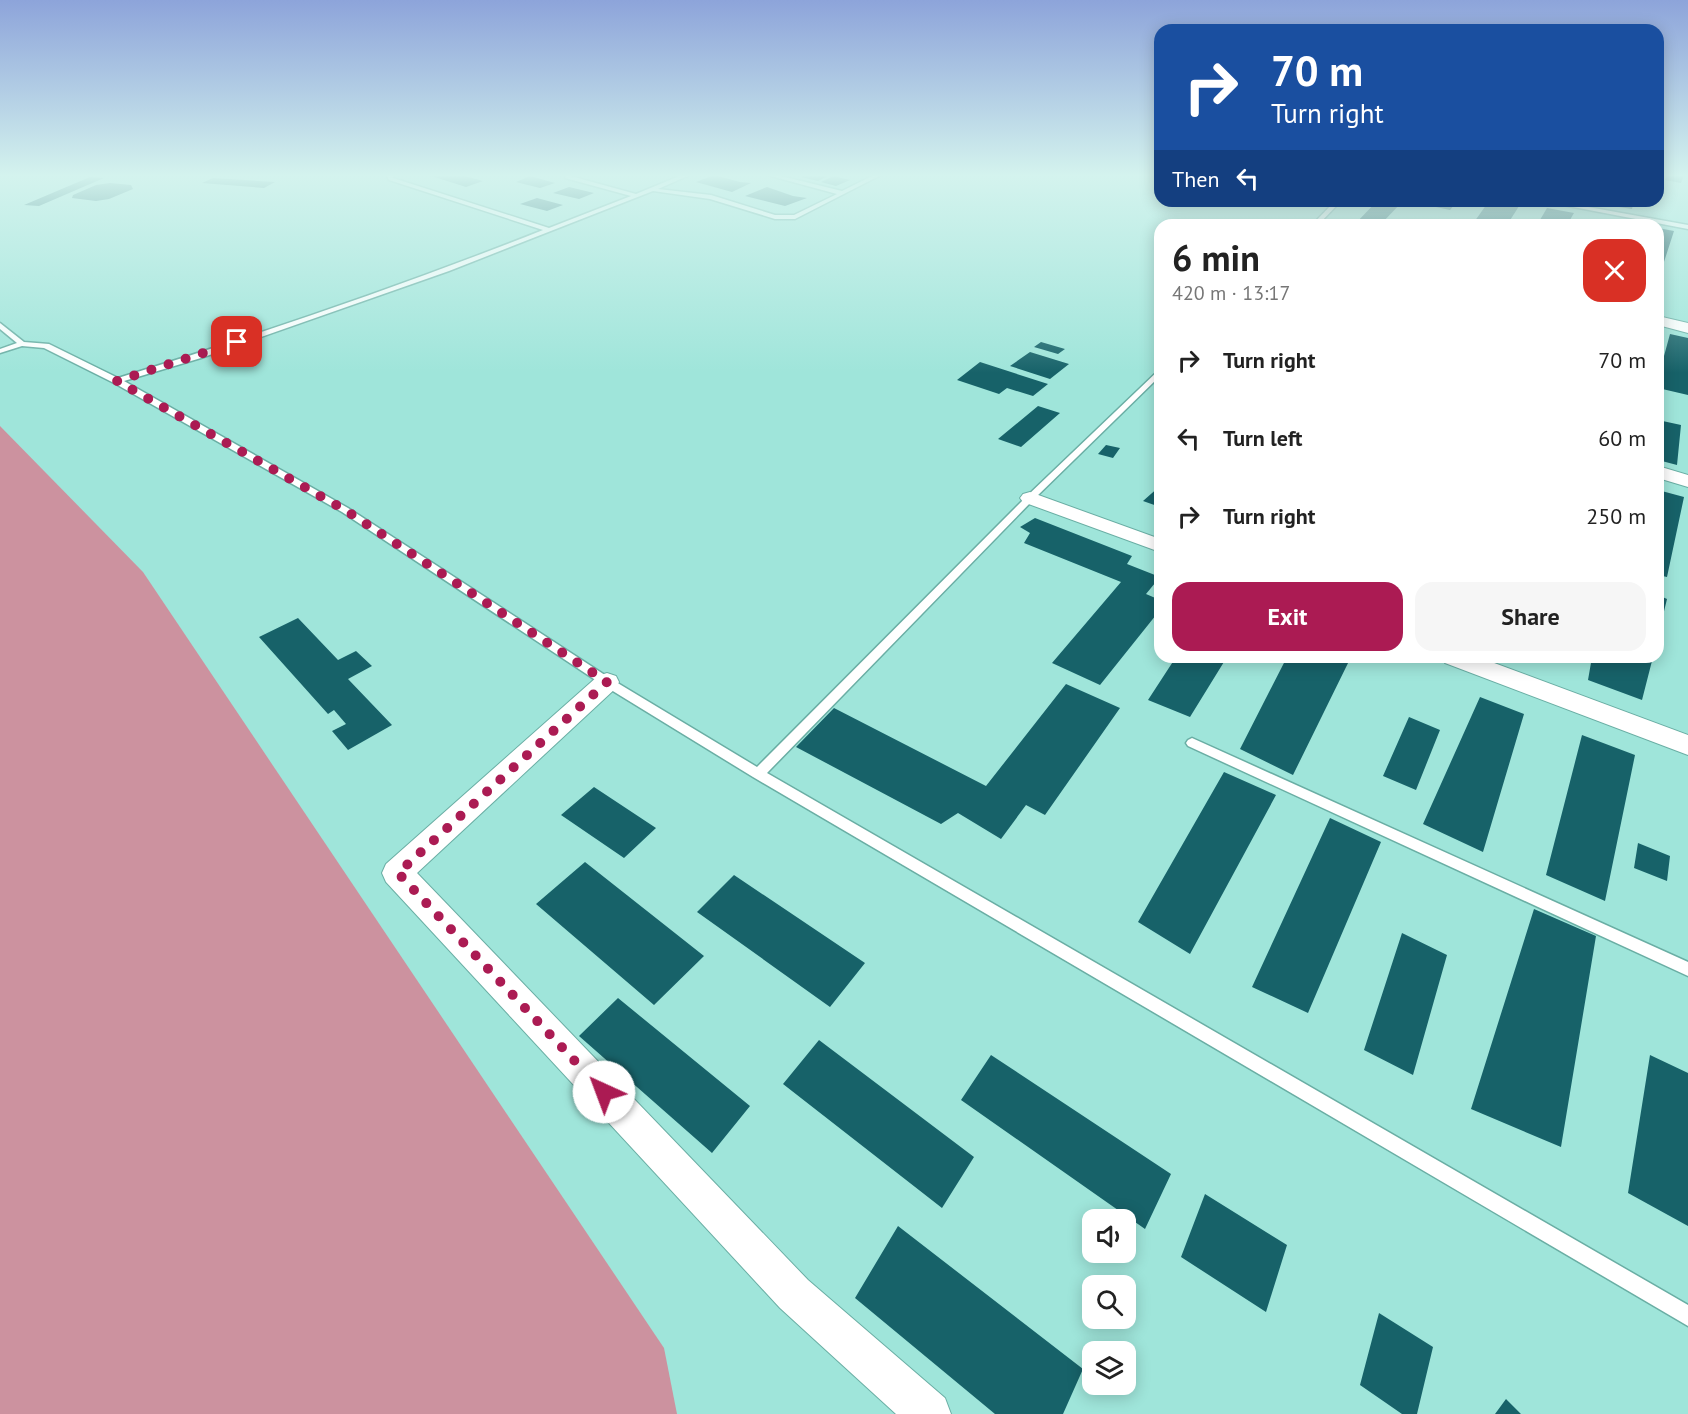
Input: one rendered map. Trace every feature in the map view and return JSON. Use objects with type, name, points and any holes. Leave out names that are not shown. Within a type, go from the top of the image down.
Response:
[{"type":"street","points":[[1664,322],[1688,328]]},
{"type":"street","points":[[1664,474],[1688,481]]},
{"type":"street","points":[[1030,498],[1154,544]]},
{"type":"street","points":[[1470,663],[1688,745]]},
{"type":"street","points":[[607,682],[398,873],[794,1294],[929,1414]]},
{"type":"lane","points":[[117,381],[337,309],[522,241]]},
{"type":"lane","points":[[0,325],[22,344]]},
{"type":"lane","points":[[0,351],[22,344],[46,346],[117,381],[345,510],[607,682],[758,774],[1688,1316]]},
{"type":"lane","points":[[758,774],[1030,498],[1154,378]]},
{"type":"lane","points":[[1192,743],[1688,969]]},
{"type":"shaded area","points":[[0,426],[143,572],[664,1348],[677,1414],[0,1414]]},
{"type":"building","points":[[1664,241],[1671,241],[1664,262]]},
{"type":"building","points":[[1670,334],[1688,338],[1688,395],[1664,389],[1664,356]]},
{"type":"building","points":[[1041,342],[1065,349],[1058,354],[1034,347]]},
{"type":"building","points":[[1030,352],[1069,364],[1050,379],[1010,366]]},
{"type":"building","points":[[980,362],[1048,384],[1033,396],[1007,388],[999,394],[957,380]]},
{"type":"building","points":[[1038,406],[1060,413],[1021,447],[998,439]]},
{"type":"building","points":[[1664,421],[1681,425],[1677,465],[1664,462]]},
{"type":"building","points":[[1106,445],[1120,448],[1113,458],[1098,454]]},
{"type":"building","points":[[1154,491],[1154,505],[1143,501]]},
{"type":"building","points":[[1664,492],[1684,497],[1667,577],[1664,576]]},
{"type":"building","points":[[1035,518],[1132,556],[1127,564],[1154,575],[1154,584],[1146,594],[1154,597],[1154,618],[1100,685],[1052,663],[1121,582],[1024,543],[1030,533],[1020,527]]},
{"type":"building","points":[[298,618],[338,660],[356,651],[372,666],[348,679],[392,725],[348,750],[332,731],[346,724],[334,710],[328,714],[259,637]]},
{"type":"building","points":[[1172,663],[1223,663],[1190,717],[1148,700]]},
{"type":"building","points":[[1284,663],[1348,663],[1293,775],[1240,749]]},
{"type":"building","points":[[1591,663],[1651,663],[1642,700],[1588,680]]},
{"type":"building","points":[[1066,684],[1120,708],[1045,815],[1026,805],[1001,839],[958,813],[941,824],[796,747],[834,708],[986,786]]},
{"type":"building","points":[[1480,697],[1524,714],[1483,852],[1423,824]]},
{"type":"building","points":[[1409,717],[1440,730],[1416,790],[1383,776]]},
{"type":"building","points":[[1582,735],[1635,755],[1605,901],[1546,875]]},
{"type":"building","points":[[1224,772],[1276,795],[1190,954],[1138,922]]},
{"type":"building","points":[[594,787],[656,828],[624,858],[561,815]]},
{"type":"building","points":[[1330,818],[1381,842],[1308,1013],[1252,987]]},
{"type":"building","points":[[1638,843],[1670,856],[1667,881],[1634,868]]},
{"type":"building","points":[[585,862],[704,956],[654,1005],[536,904]]},
{"type":"building","points":[[734,875],[865,963],[830,1007],[697,912]]},
{"type":"building","points":[[1534,909],[1596,936],[1561,1147],[1471,1109]]},
{"type":"building","points":[[1402,933],[1447,955],[1413,1075],[1364,1050]]},
{"type":"building","points":[[618,998],[750,1106],[712,1153],[579,1036]]},
{"type":"building","points":[[819,1040],[974,1157],[942,1208],[783,1084]]},
{"type":"building","points":[[991,1055],[1171,1174],[1145,1229],[1136,1223],[1136,1209],[1116,1209],[961,1100]]},
{"type":"building","points":[[1650,1055],[1688,1073],[1688,1226],[1628,1193]]},
{"type":"building","points":[[1205,1194],[1287,1245],[1266,1312],[1181,1257]]},
{"type":"building","points":[[898,1226],[1082,1368],[1082,1371],[1063,1414],[995,1414],[855,1298]]},
{"type":"building","points":[[1379,1313],[1433,1347],[1417,1414],[1402,1414],[1360,1385]]},
{"type":"building","points":[[1506,1399],[1521,1414],[1495,1414]]},
{"type":"route","points":[[237,342],[117,381],[345,510],[607,682],[398,873],[604,1092]]}]
